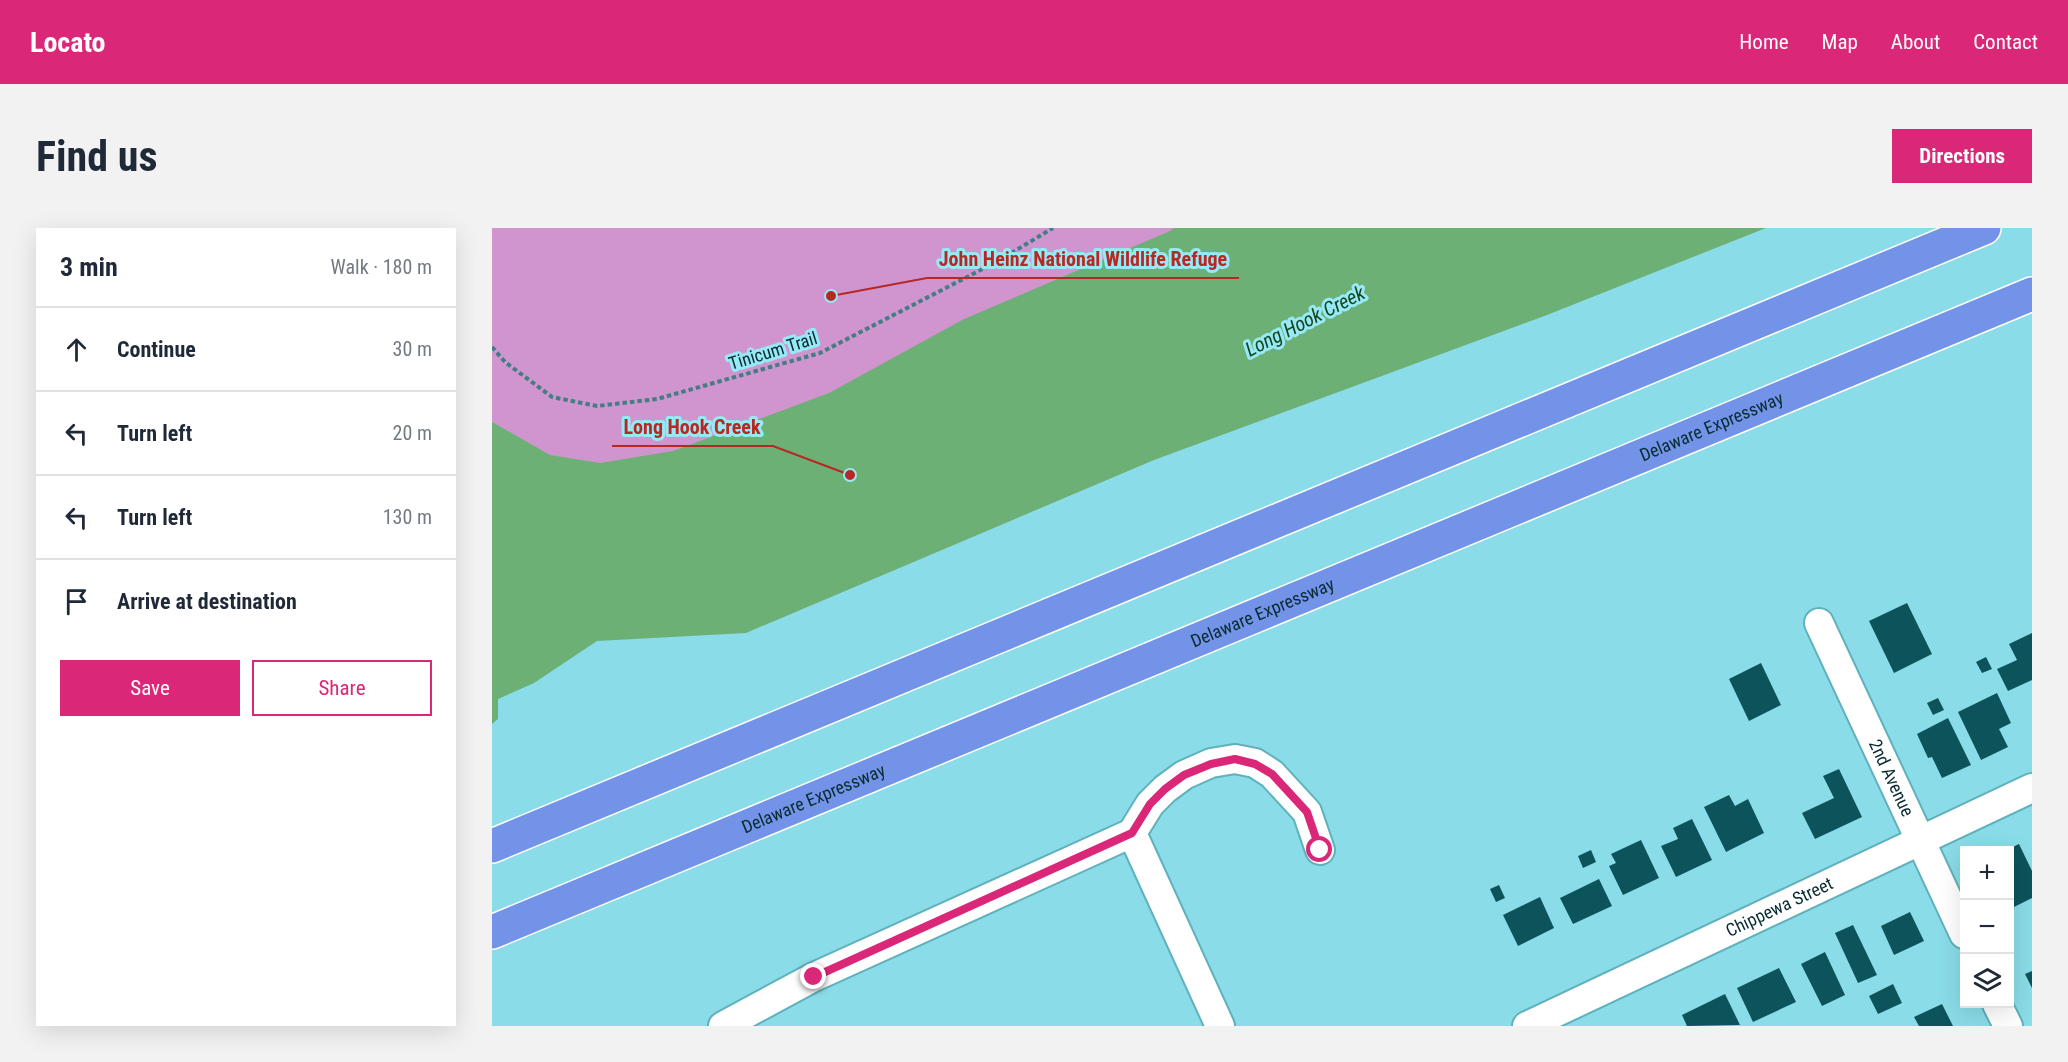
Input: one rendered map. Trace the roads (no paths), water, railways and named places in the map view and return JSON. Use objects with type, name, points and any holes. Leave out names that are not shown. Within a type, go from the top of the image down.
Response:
[{"type":"highway","points":[[494,846],[1984,228]]},
{"type":"highway","name":"Delaware Expressway","points":[[492,932],[2032,294]]},
{"type":"street","name":"2nd Avenue","points":[[1819,623],[1960,922]]},
{"type":"street","points":[[723,1026],[814,977],[1132,833],[1150,804],[1165,789],[1184,775],[1202,767],[1235,759],[1255,764],[1272,774],[1307,812],[1320,850]]},
{"type":"street","name":"Chippewa Street","points":[[1527,1026],[2032,788]]},
{"type":"street","points":[[1132,833],[1220,1026]]},
{"type":"street","points":[[1999,1008],[2008,1026]]},
{"type":"water","points":[[1174,228],[1766,228],[1547,315],[1154,460],[746,633],[597,641],[534,683],[498,699],[498,719],[492,724],[492,422],[550,455],[600,463],[673,451],[829,393],[964,319]]},
{"type":"place","name":"John Heinz National Wildlife Refuge","points":[[831,296]]},
{"type":"place","name":"Long Hook Creek","points":[[850,475]]}]
